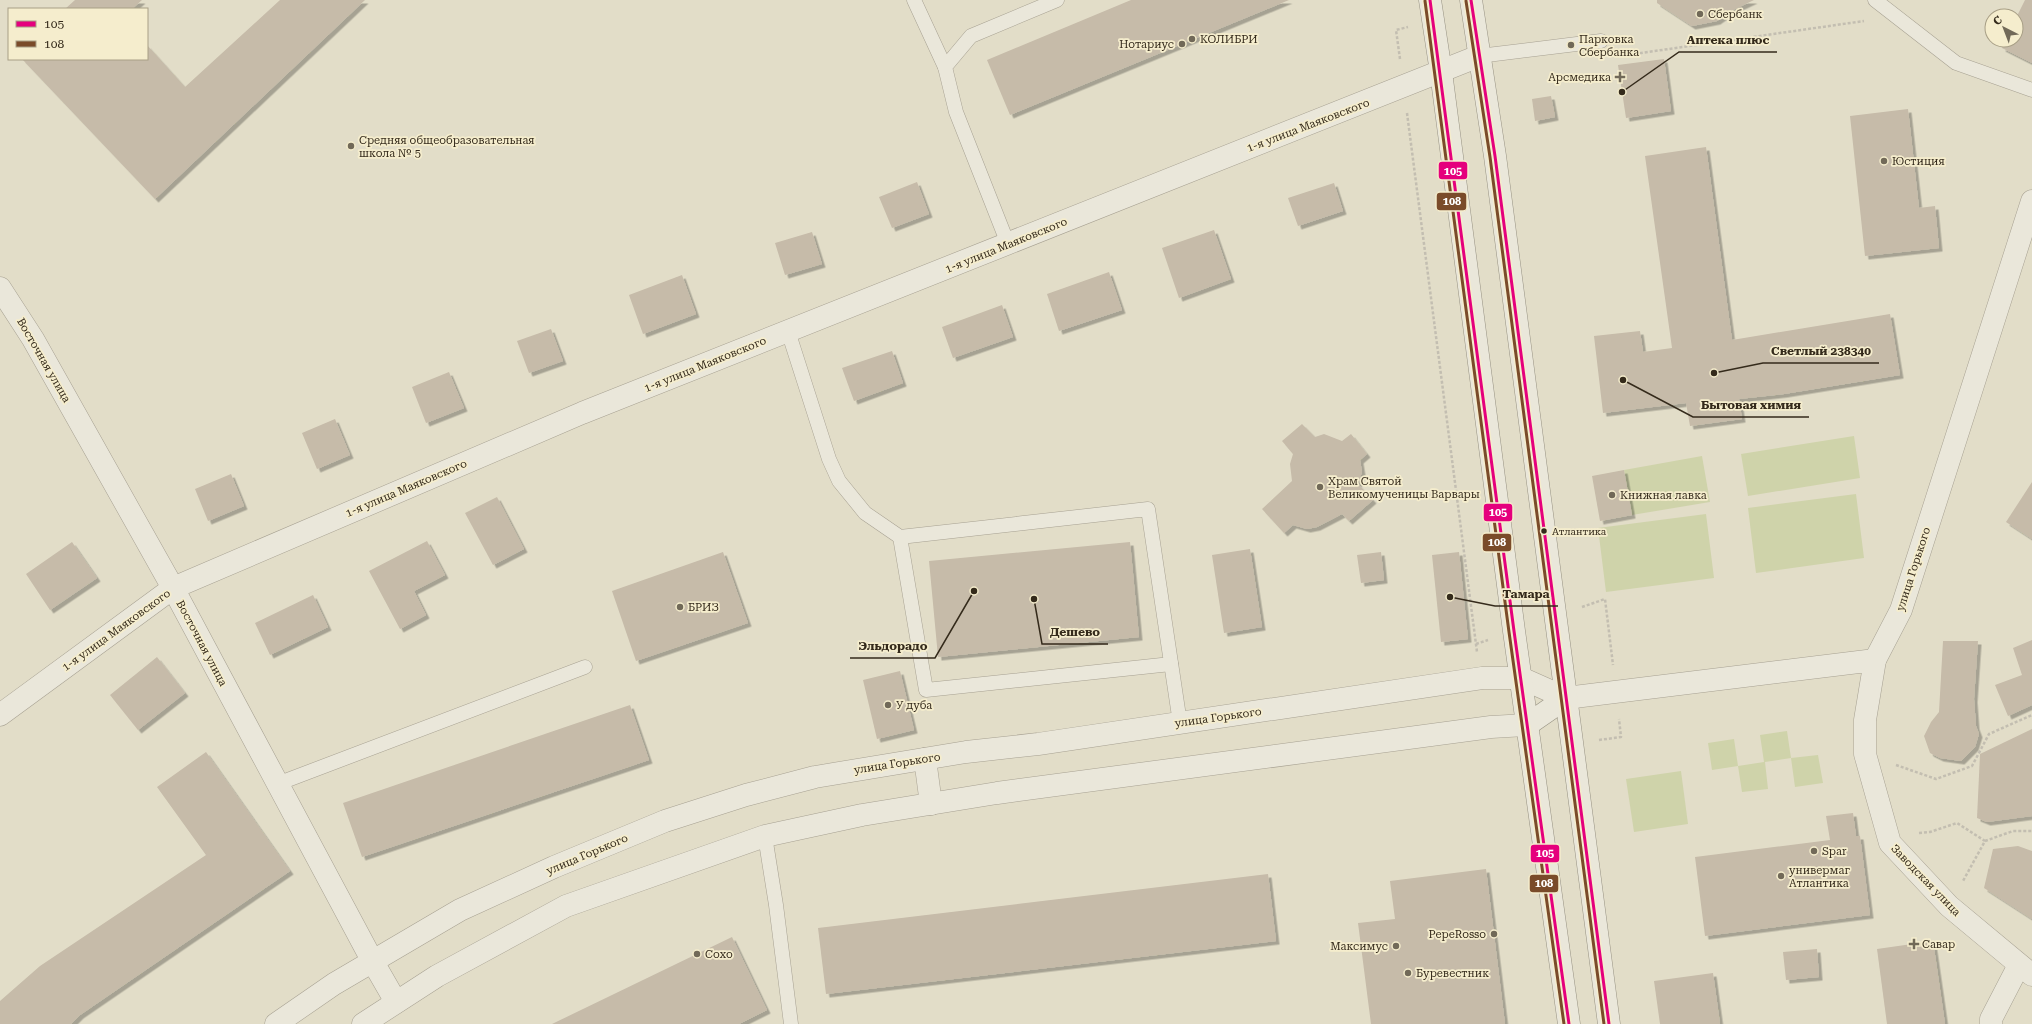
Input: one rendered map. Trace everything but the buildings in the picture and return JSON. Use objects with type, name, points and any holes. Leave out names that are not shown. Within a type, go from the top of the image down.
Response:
[{"type":"street","points":[[1430,0],[1441,72],[1527,725],[1569,1024]]},
{"type":"street","points":[[1471,0],[1495,156],[1609,1024]]},
{"type":"street","name":"1-я улица Маяковского","points":[[0,715],[173,588],[582,413],[1479,56]]},
{"type":"street","name":"улица Горького","points":[[1874,660],[1901,610],[2032,201]]},
{"type":"street","name":"Восточная улица","points":[[0,288],[33,339],[173,588],[277,784],[396,1002]]},
{"type":"street","points":[[363,1024],[437,976],[566,906],[765,836],[862,815],[930,804],[1185,767],[1491,728],[1527,725],[1566,698],[1874,660]]},
{"type":"street","name":"Заводская улица","points":[[1874,660],[1865,720],[1865,754],[1890,843],[1949,906],[2026,970]]},
{"type":"street","name":"улица Горького","points":[[276,1024],[334,984],[460,910],[554,867],[665,821],[746,795],[815,777],[925,759],[1482,678],[1521,678],[1566,698]]},
{"type":"street","points":[[925,759],[930,804]]},
{"type":"street","points":[[1991,1024],[1991,1019],[2026,970]]},
{"type":"lane","points":[[914,0],[945,67],[956,112],[1008,244]]},
{"type":"lane","points":[[945,67],[971,36],[1057,0]]},
{"type":"lane","points":[[1875,0],[1956,63],[2032,90]]},
{"type":"lane","points":[[1479,56],[1601,41]]},
{"type":"lane","points":[[788,331],[829,459],[839,481],[865,513],[900,537],[1148,509],[1180,723]]},
{"type":"lane","points":[[900,537],[926,690],[1171,664]]},
{"type":"lane","points":[[277,784],[585,667]]},
{"type":"lane","points":[[765,836],[776,905],[791,1024]]},
{"type":"path","points":[[1601,41],[1616,57],[1896,17]]},
{"type":"path","points":[[1396,30],[1476,644]]},
{"type":"path","points":[[1865,754],[1936,779],[1972,766],[1989,734],[2032,715]]},
{"type":"path","points":[[1886,832],[1899,834],[1930,832],[1957,823],[1985,842]]},
{"type":"path","points":[[1949,906],[1985,842],[2013,831],[2032,831]]},
{"type":"green space","points":[[1854,436],[1860,478],[1748,496],[1741,454]]},
{"type":"green space","points":[[1702,456],[1710,502],[1632,515],[1624,470]]},
{"type":"green space","points":[[1856,494],[1864,558],[1756,573],[1748,508]]},
{"type":"green space","points":[[1706,514],[1714,578],[1606,592],[1598,528]]},
{"type":"green space","points":[[1787,731],[1791,758],[1765,762],[1768,789],[1742,792],[1738,766],[1764,762],[1760,735]]},
{"type":"green space","points":[[1734,739],[1738,766],[1712,770],[1708,743]]},
{"type":"green space","points":[[1818,755],[1823,783],[1795,787],[1791,758]]},
{"type":"green space","points":[[1681,771],[1688,824],[1634,832],[1626,779]]},
{"type":"transit line","name":"105","points":[[1430,0],[1514,631],[1569,1024]]},
{"type":"transit line","name":"105","points":[[1471,0],[1495,156],[1609,1024]]},
{"type":"transit line","name":"108","points":[[1425,1],[1509,632],[1564,1024]]},
{"type":"transit line","name":"108","points":[[1466,1],[1490,157],[1604,1024]]},
{"type":"place","name":"Сбербанк","points":[[1700,14]]},
{"type":"place","name":"КОЛИБРИ","points":[[1192,39]]},
{"type":"place","name":"Нотариус","points":[[1182,44]]},
{"type":"place","name":"Парковка Сбербанка","points":[[1571,45]]},
{"type":"place","name":"Арсмедика","points":[[1620,77]]},
{"type":"place","name":"Аптека плюс","points":[[1622,92]]},
{"type":"place","name":"Средняя общеобразовательная школа № 5","points":[[351,146]]},
{"type":"place","name":"Юстиция","points":[[1884,161]]},
{"type":"place","name":"Светлый 238340","points":[[1714,373]]},
{"type":"place","name":"Бытовая химия","points":[[1623,380]]},
{"type":"place","name":"Храм Святой Великомученицы Варвары","points":[[1320,487]]},
{"type":"place","name":"Книжная лавка","points":[[1612,495]]},
{"type":"place","name":"Атлантика","points":[[1544,531]]},
{"type":"place","name":"Эльдорадо","points":[[974,591]]},
{"type":"place","name":"Тамара","points":[[1450,597]]},
{"type":"place","name":"Дешево","points":[[1034,599]]},
{"type":"place","name":"БРИЗ","points":[[680,607]]},
{"type":"place","name":"У дуба","points":[[888,705]]},
{"type":"place","name":"Spar","points":[[1814,851]]},
{"type":"place","name":"универмаг Атлантика","points":[[1781,876]]},
{"type":"place","name":"PepeRosso","points":[[1494,934]]},
{"type":"place","name":"Савар","points":[[1914,944]]},
{"type":"place","name":"Максимус","points":[[1396,946]]},
{"type":"place","name":"Сохо","points":[[697,954]]},
{"type":"place","name":"Буревестник","points":[[1408,973]]}]
